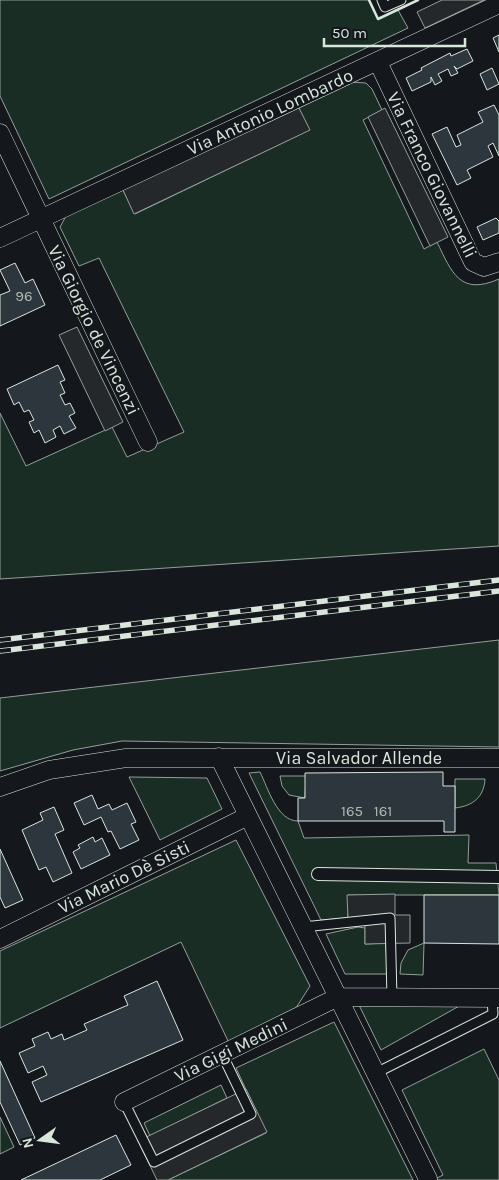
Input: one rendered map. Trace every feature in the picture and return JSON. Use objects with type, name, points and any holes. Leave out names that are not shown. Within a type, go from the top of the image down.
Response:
[{"type":"street","name":"Via Antonio Lombardo","points":[[41,219],[499,4]]},
{"type":"street","name":"Via Franco Giovannelli","points":[[378,62],[473,262],[480,267],[490,266],[499,262]]},
{"type":"street","name":"Via Giorgio de Vincenzi","points":[[0,133],[148,442]]},
{"type":"street","points":[[0,238],[41,219]]},
{"type":"street","name":"Via Salvador Allende","points":[[0,787],[49,770],[126,758],[499,758]]},
{"type":"street","points":[[219,758],[428,1179]]},
{"type":"street","name":"Via Mario Dè Sisti","points":[[0,939],[248,816]]},
{"type":"street","points":[[318,874],[499,877]]},
{"type":"street","points":[[338,997],[496,998]]},
{"type":"street","name":"Via Gigi Medini","points":[[124,1102],[338,997]]},
{"type":"lane","points":[[382,0],[385,7],[401,0]]},
{"type":"lane","points":[[303,927],[390,918],[392,998]]},
{"type":"lane","points":[[376,1073],[493,1014],[496,998]]},
{"type":"lane","points":[[124,1102],[154,1162],[251,1114],[222,1054]]},
{"type":"green space","points":[[0,0],[369,0],[378,19],[398,10],[408,28],[49,199],[0,96]]},
{"type":"green space","points":[[351,82],[366,83],[372,89],[382,110],[363,120],[424,249],[437,242],[453,272],[466,283],[475,285],[486,284],[499,279],[499,546],[0,579],[0,413],[26,466],[112,427],[127,457],[184,432],[99,258],[79,266],[60,227],[66,216],[123,190],[135,214],[309,130],[298,106]]},
{"type":"green space","points":[[499,640],[499,747],[122,741],[73,750],[0,771],[0,698]]},
{"type":"green space","points":[[260,772],[279,810],[284,816],[298,821],[304,838],[469,835],[468,863],[496,863],[499,895],[348,895],[348,918],[321,920],[249,773]]},
{"type":"green space","points":[[280,776],[306,776],[305,798],[289,795],[282,786]]},
{"type":"green space","points":[[129,777],[207,778],[222,809],[160,840]]},
{"type":"green space","points":[[455,779],[485,779],[480,796],[472,803],[455,808]]},
{"type":"green space","points":[[236,840],[310,986],[296,1008],[229,1043],[181,942],[0,1028],[0,951]]},
{"type":"green space","points":[[358,927],[365,928],[365,944],[386,943],[387,974],[345,974],[326,934]]},
{"type":"green space","points":[[424,943],[423,975],[400,974],[401,963],[408,950]]},
{"type":"green space","points":[[359,1005],[461,1005],[381,1050]]},
{"type":"green space","points":[[334,1022],[413,1180],[168,1180],[266,1133],[236,1068]]},
{"type":"green space","points":[[484,1049],[499,1080],[499,1180],[433,1180],[443,1175],[402,1090]]},
{"type":"green space","points":[[221,1085],[227,1098],[150,1136],[144,1123]]},
{"type":"green space","points":[[0,1117],[14,1147],[0,1154]]},
{"type":"shaded area","points":[[442,0],[484,0],[425,28],[417,12]]},
{"type":"shaded area","points":[[298,106],[310,130],[134,214],[123,190]]},
{"type":"shaded area","points":[[385,108],[448,237],[430,246],[368,117]]},
{"type":"shaded area","points":[[77,327],[123,422],[105,431],[59,335]]},
{"type":"shaded area","points":[[395,894],[395,915],[410,915],[410,943],[365,944],[365,918],[348,918],[347,895]]},
{"type":"shaded area","points":[[246,1089],[267,1132],[168,1180],[157,1180],[138,1141]]},
{"type":"building","points":[[499,35],[499,52],[493,38]]},
{"type":"building","points":[[467,49],[473,61],[457,69],[454,66],[458,73],[451,76],[448,69],[438,74],[442,81],[435,85],[431,77],[431,82],[412,91],[406,78],[450,53],[451,56]]},
{"type":"building","points":[[492,68],[499,84],[487,90],[480,74]]},
{"type":"building","points":[[494,105],[499,115],[499,156],[493,143],[488,146],[493,157],[467,170],[471,178],[457,185],[432,134],[447,127],[456,147],[461,145],[457,135],[483,122],[478,112]]},
{"type":"building","points":[[496,218],[499,221],[499,233],[483,240],[477,227]]},
{"type":"building","points":[[15,263],[25,283],[33,279],[45,305],[0,326],[0,295],[10,291],[0,270]]},
{"type":"building","points":[[58,365],[65,380],[60,382],[65,393],[60,395],[65,405],[70,403],[75,413],[69,416],[76,428],[64,434],[60,426],[53,430],[56,437],[45,443],[39,430],[34,433],[29,422],[34,420],[29,410],[24,412],[19,402],[14,405],[7,389]]},
{"type":"building","points":[[443,772],[443,786],[455,786],[455,832],[444,832],[444,821],[298,821],[298,798],[305,798],[305,773]]},
{"type":"building","points":[[92,795],[98,809],[109,804],[112,810],[127,803],[136,822],[131,824],[139,840],[120,849],[111,831],[108,832],[101,817],[84,825],[74,803]]},
{"type":"building","points":[[54,807],[64,830],[55,834],[72,873],[53,882],[46,867],[39,870],[22,830],[43,820],[40,813]]},
{"type":"building","points":[[93,837],[95,842],[102,838],[110,855],[81,869],[73,852],[80,848],[78,845]]},
{"type":"building","points":[[0,849],[23,900],[5,908],[0,897]]},
{"type":"building","points":[[424,895],[499,895],[499,944],[424,943]]},
{"type":"building","points":[[157,981],[183,1040],[41,1102],[32,1082],[47,1075],[43,1066],[28,1073],[19,1053],[35,1046],[32,1039],[48,1032],[51,1039],[62,1034],[64,1040],[87,1030],[84,1024],[128,1005],[124,996]]},
{"type":"building","points":[[0,1061],[35,1138],[20,1145],[0,1102]]},
{"type":"building","points":[[116,1135],[131,1165],[100,1180],[21,1180]]},
{"type":"railway","points":[[0,640],[499,580]]},
{"type":"railway","points":[[0,651],[499,591]]},
{"type":"wall","points":[[369,0],[378,19],[418,0]]}]
